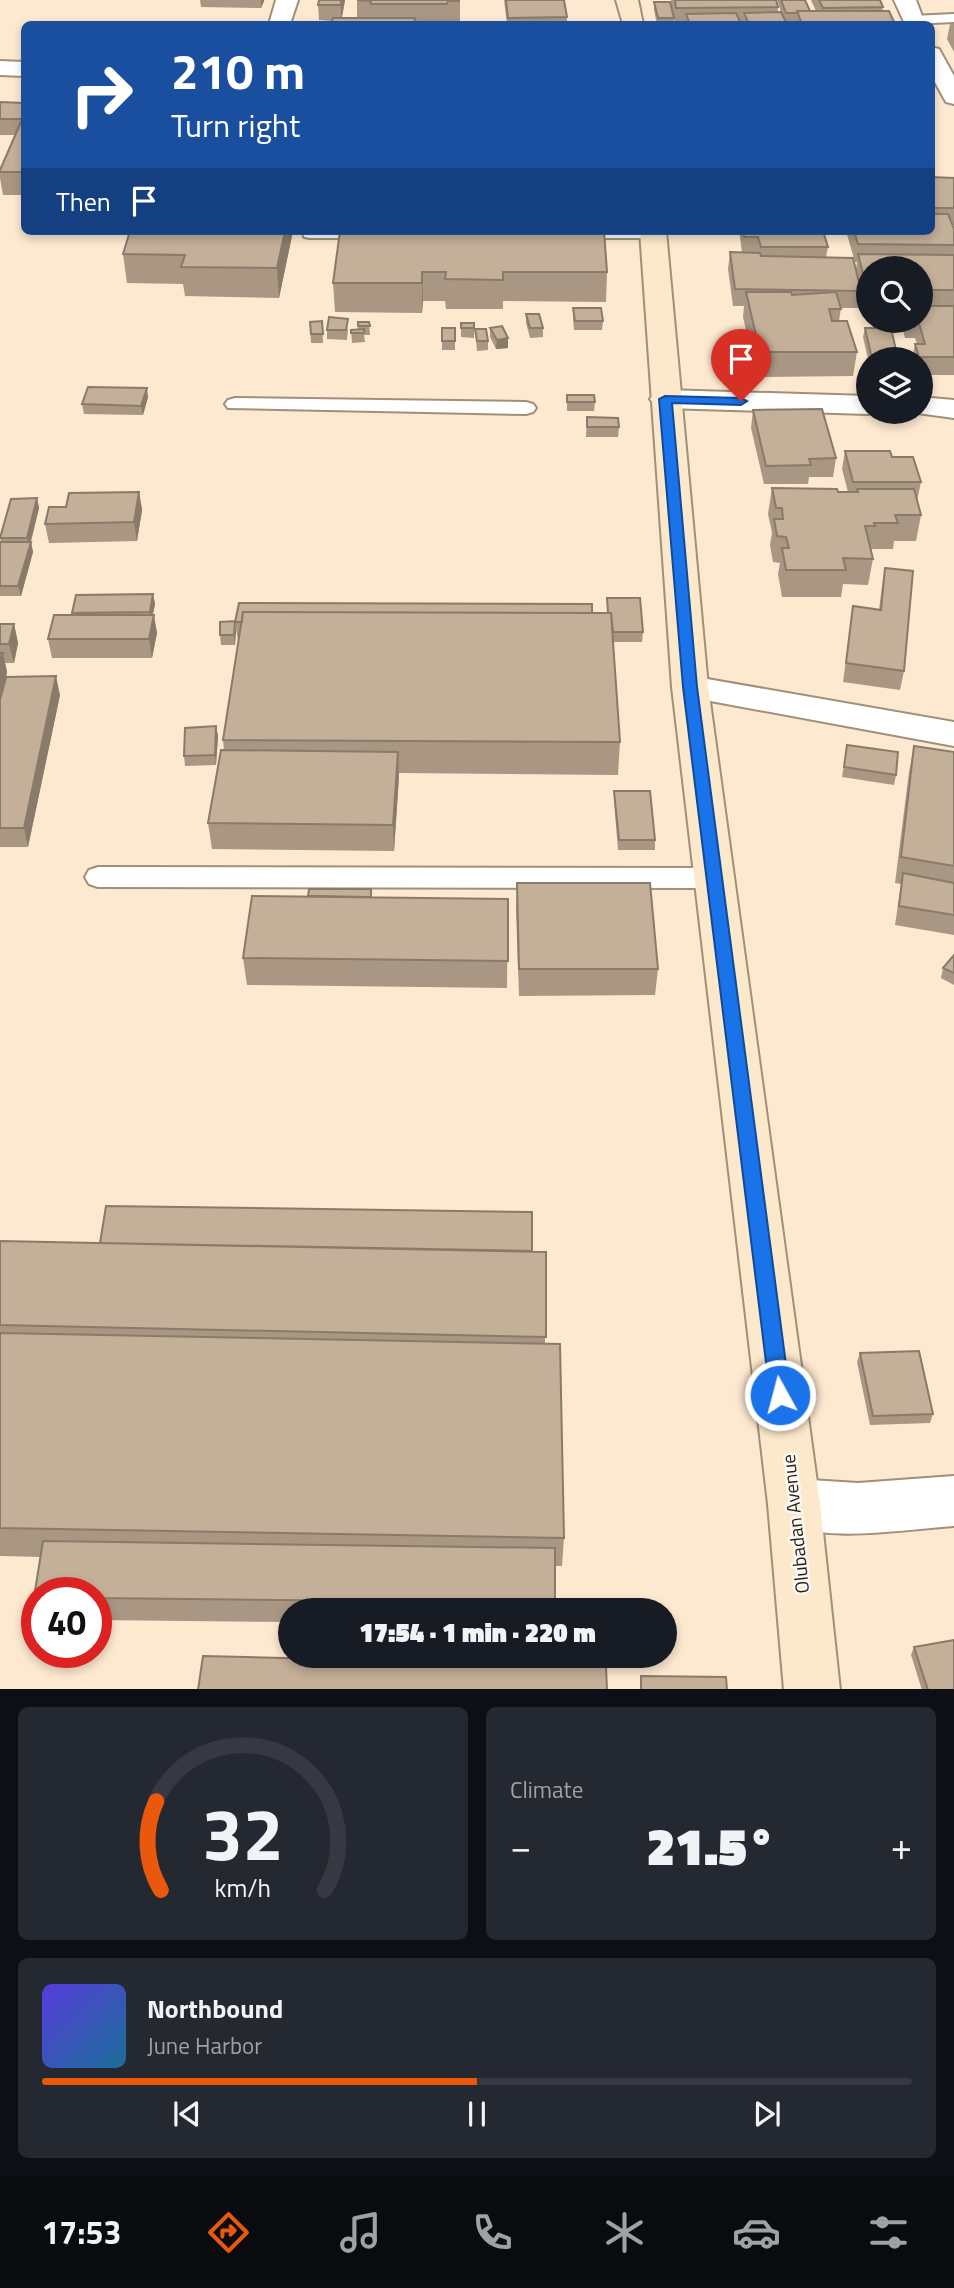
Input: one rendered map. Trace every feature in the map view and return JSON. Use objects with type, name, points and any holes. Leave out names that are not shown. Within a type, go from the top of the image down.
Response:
[{"type":"street","points":[[281,21],[287,0]]},
{"type":"street","points":[[627,0],[632,21]]},
{"type":"street","points":[[935,61],[954,97]]},
{"type":"street","points":[[0,68],[21,69]]},
{"type":"street","name":"Olubadan Avenue","points":[[653,235],[690,687],[794,1504],[812,1689]]},
{"type":"street","points":[[665,399],[856,405]]},
{"type":"street","points":[[933,407],[954,409]]},
{"type":"street","points":[[690,687],[954,734]]},
{"type":"street","points":[[794,1504],[858,1508],[954,1501]]},
{"type":"lane","points":[[911,15],[954,18]]},
{"type":"lane","points":[[235,404],[526,408]]},
{"type":"lane","points":[[99,877],[714,878]]},
{"type":"building","points":[[319,0],[341,0],[341,5],[318,5]]},
{"type":"building","points":[[357,0],[459,1],[448,1],[447,4],[371,4],[371,1]]},
{"type":"building","points":[[506,0],[564,0],[567,17],[508,18]]},
{"type":"building","points":[[675,0],[776,0],[778,7],[676,8]]},
{"type":"building","points":[[781,0],[805,0],[810,11],[786,13]]},
{"type":"building","points":[[819,0],[880,0],[883,7],[823,8]]},
{"type":"building","points":[[654,2],[670,2],[674,18],[658,18]]},
{"type":"building","points":[[797,11],[889,11],[894,21],[801,21]]},
{"type":"building","points":[[781,12],[786,21],[748,21],[744,13]]},
{"type":"building","points":[[736,13],[740,21],[689,21],[686,14]]},
{"type":"building","points":[[333,18],[415,18],[414,21],[332,21]]},
{"type":"building","points":[[0,102],[21,103],[21,119],[0,119]]},
{"type":"building","points":[[21,122],[21,172],[0,170]]},
{"type":"building","points":[[935,177],[954,178],[954,208],[935,208]]},
{"type":"building","points":[[935,214],[948,214],[954,229],[954,245],[858,244],[855,235],[935,235]]},
{"type":"building","points":[[129,235],[284,235],[277,268],[181,267],[185,255],[123,254]]},
{"type":"building","points":[[339,235],[604,235],[607,272],[503,272],[503,280],[445,279],[446,272],[422,272],[422,283],[333,283]]},
{"type":"building","points":[[824,235],[828,247],[761,247],[758,237],[744,237]]},
{"type":"building","points":[[730,252],[760,253],[761,256],[853,258],[856,270],[856,291],[735,289]]},
{"type":"building","points":[[954,255],[954,290],[933,290],[933,256],[859,256]]},
{"type":"building","points":[[746,292],[791,292],[792,295],[836,292],[841,309],[829,309],[832,321],[847,321],[856,352],[760,352]]},
{"type":"building","points":[[933,306],[954,306],[954,357],[933,357],[933,347],[916,347],[915,344],[925,344],[922,333],[933,333]]},
{"type":"building","points":[[573,308],[601,308],[603,321],[575,321]]},
{"type":"building","points":[[526,314],[539,314],[543,328],[530,328]]},
{"type":"building","points":[[329,317],[348,319],[346,330],[327,330]]},
{"type":"building","points":[[322,321],[323,334],[311,334],[310,322]]},
{"type":"building","points":[[358,322],[369,322],[370,326],[358,326]]},
{"type":"building","points":[[461,323],[474,323],[474,328],[461,328]]},
{"type":"building","points":[[502,326],[508,338],[497,340],[490,328]]},
{"type":"building","points":[[442,328],[455,328],[455,341],[442,341]]},
{"type":"building","points":[[364,329],[364,333],[351,333],[351,330]]},
{"type":"building","points":[[475,329],[486,329],[488,341],[477,341]]},
{"type":"building","points":[[866,333],[892,333],[895,347],[869,347]]},
{"type":"building","points":[[88,387],[147,388],[141,406],[82,404]]},
{"type":"building","points":[[567,395],[594,395],[595,402],[567,402]]},
{"type":"building","points":[[822,409],[836,458],[809,459],[811,465],[766,466],[753,410]]},
{"type":"building","points":[[587,417],[618,418],[619,427],[587,427]]},
{"type":"building","points":[[845,451],[890,451],[892,457],[913,457],[921,482],[853,482]]},
{"type":"building","points":[[772,488],[837,489],[838,492],[858,492],[857,489],[914,489],[921,515],[895,515],[898,523],[874,523],[875,526],[865,526],[873,559],[843,558],[846,570],[786,570],[782,548],[789,548],[786,537],[777,536],[774,519],[783,519],[782,508],[776,508]]},
{"type":"building","points":[[139,492],[134,522],[45,524],[49,507],[66,507],[69,493]]},
{"type":"building","points":[[37,498],[27,538],[0,538],[11,499]]},
{"type":"building","points":[[0,542],[31,542],[18,586],[0,586]]},
{"type":"building","points":[[885,568],[913,571],[904,671],[846,663],[853,606],[881,610]]},
{"type":"building","points":[[153,594],[150,612],[72,613],[76,595]]},
{"type":"building","points":[[607,598],[640,598],[643,632],[613,632]]},
{"type":"building","points":[[239,603],[592,604],[592,613],[243,612],[242,622],[235,622]]},
{"type":"building","points":[[243,612],[611,613],[620,742],[223,740]]},
{"type":"building","points":[[54,615],[154,615],[149,639],[48,639]]},
{"type":"building","points":[[235,621],[234,635],[220,635],[220,622]]},
{"type":"building","points":[[0,624],[14,624],[9,644],[0,644]]},
{"type":"building","points":[[56,676],[24,828],[0,828],[0,700],[6,677]]},
{"type":"building","points":[[216,726],[215,755],[184,756],[185,728]]},
{"type":"building","points":[[847,745],[898,752],[896,775],[844,767]]},
{"type":"building","points":[[914,746],[954,752],[954,866],[901,857]]},
{"type":"building","points":[[221,750],[398,752],[393,825],[208,823]]},
{"type":"building","points":[[614,791],[650,791],[655,840],[619,840]]},
{"type":"building","points":[[903,873],[954,883],[954,915],[899,906]]},
{"type":"building","points":[[517,883],[650,883],[658,969],[519,969]]},
{"type":"building","points":[[309,889],[371,889],[371,897],[308,896]]},
{"type":"building","points":[[252,896],[508,899],[508,961],[243,958]]},
{"type":"building","points":[[954,955],[954,973],[943,968]]},
{"type":"building","points":[[106,1206],[532,1212],[532,1251],[100,1243]]},
{"type":"building","points":[[0,1241],[546,1252],[546,1337],[0,1325]]},
{"type":"building","points":[[0,1333],[560,1344],[564,1538],[0,1528]]},
{"type":"building","points":[[919,1351],[933,1414],[873,1416],[860,1353]]},
{"type":"building","points":[[43,1541],[555,1548],[555,1598],[112,1598],[112,1577],[37,1577]]},
{"type":"building","points":[[954,1640],[954,1689],[928,1689],[914,1647]]},
{"type":"building","points":[[203,1656],[278,1658],[278,1668],[606,1668],[607,1689],[198,1689]]},
{"type":"building","points":[[641,1676],[726,1677],[727,1689],[641,1689]]},
{"type":"route","points":[[741,401],[665,399],[690,687],[780,1395]]}]
